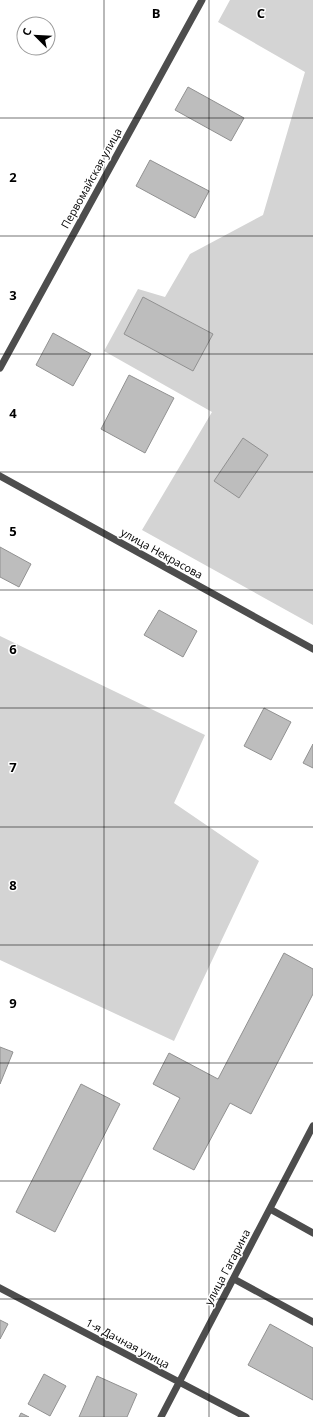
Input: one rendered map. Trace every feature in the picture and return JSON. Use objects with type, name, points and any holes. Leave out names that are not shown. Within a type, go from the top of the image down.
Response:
[{"type":"street","name":"Первомайская улица","points":[[0,368],[202,0]]},
{"type":"street","name":"улица Некрасова","points":[[0,476],[313,650]]},
{"type":"street","name":"улица Гагарина","points":[[161,1417],[270,1209],[310,1137],[313,1126]]},
{"type":"street","points":[[270,1209],[313,1232]]},
{"type":"street","points":[[234,1278],[313,1322]]},
{"type":"street","name":"1-я Дачная улица","points":[[0,1288],[246,1417]]},
{"type":"shaded area","points":[[230,0],[313,0],[313,625],[142,530],[212,412],[104,351],[138,289],[165,297],[190,254],[263,215],[305,72],[218,22]]},
{"type":"shaded area","points":[[0,636],[205,735],[174,803],[259,861],[174,1041],[0,960]]},
{"type":"building","points":[[188,87],[244,118],[231,141],[175,110]]},
{"type":"building","points":[[150,160],[209,191],[195,218],[136,186]]},
{"type":"building","points":[[143,297],[213,334],[193,371],[124,334]]},
{"type":"building","points":[[53,333],[91,354],[73,386],[36,365]]},
{"type":"building","points":[[129,375],[174,398],[145,453],[101,429]]},
{"type":"building","points":[[243,438],[268,455],[239,498],[214,481]]},
{"type":"building","points":[[0,547],[31,564],[19,587],[0,577]]},
{"type":"building","points":[[159,610],[197,631],[183,657],[144,635]]},
{"type":"building","points":[[264,708],[291,722],[271,760],[244,746]]},
{"type":"building","points":[[313,744],[313,768],[303,763]]},
{"type":"building","points":[[284,953],[313,969],[313,994],[251,1114],[230,1103],[194,1170],[153,1149],[180,1098],[153,1084],[169,1053],[218,1079]]},
{"type":"building","points":[[0,1047],[13,1052],[0,1084]]},
{"type":"building","points":[[81,1084],[120,1104],[55,1232],[16,1212]]},
{"type":"building","points":[[0,1320],[8,1324],[0,1339]]},
{"type":"building","points":[[270,1324],[313,1348],[313,1400],[248,1365]]},
{"type":"building","points":[[44,1374],[66,1386],[50,1416],[28,1404]]},
{"type":"building","points":[[97,1376],[137,1394],[127,1417],[79,1417]]},
{"type":"building","points":[[21,1413],[29,1417],[19,1417]]}]
